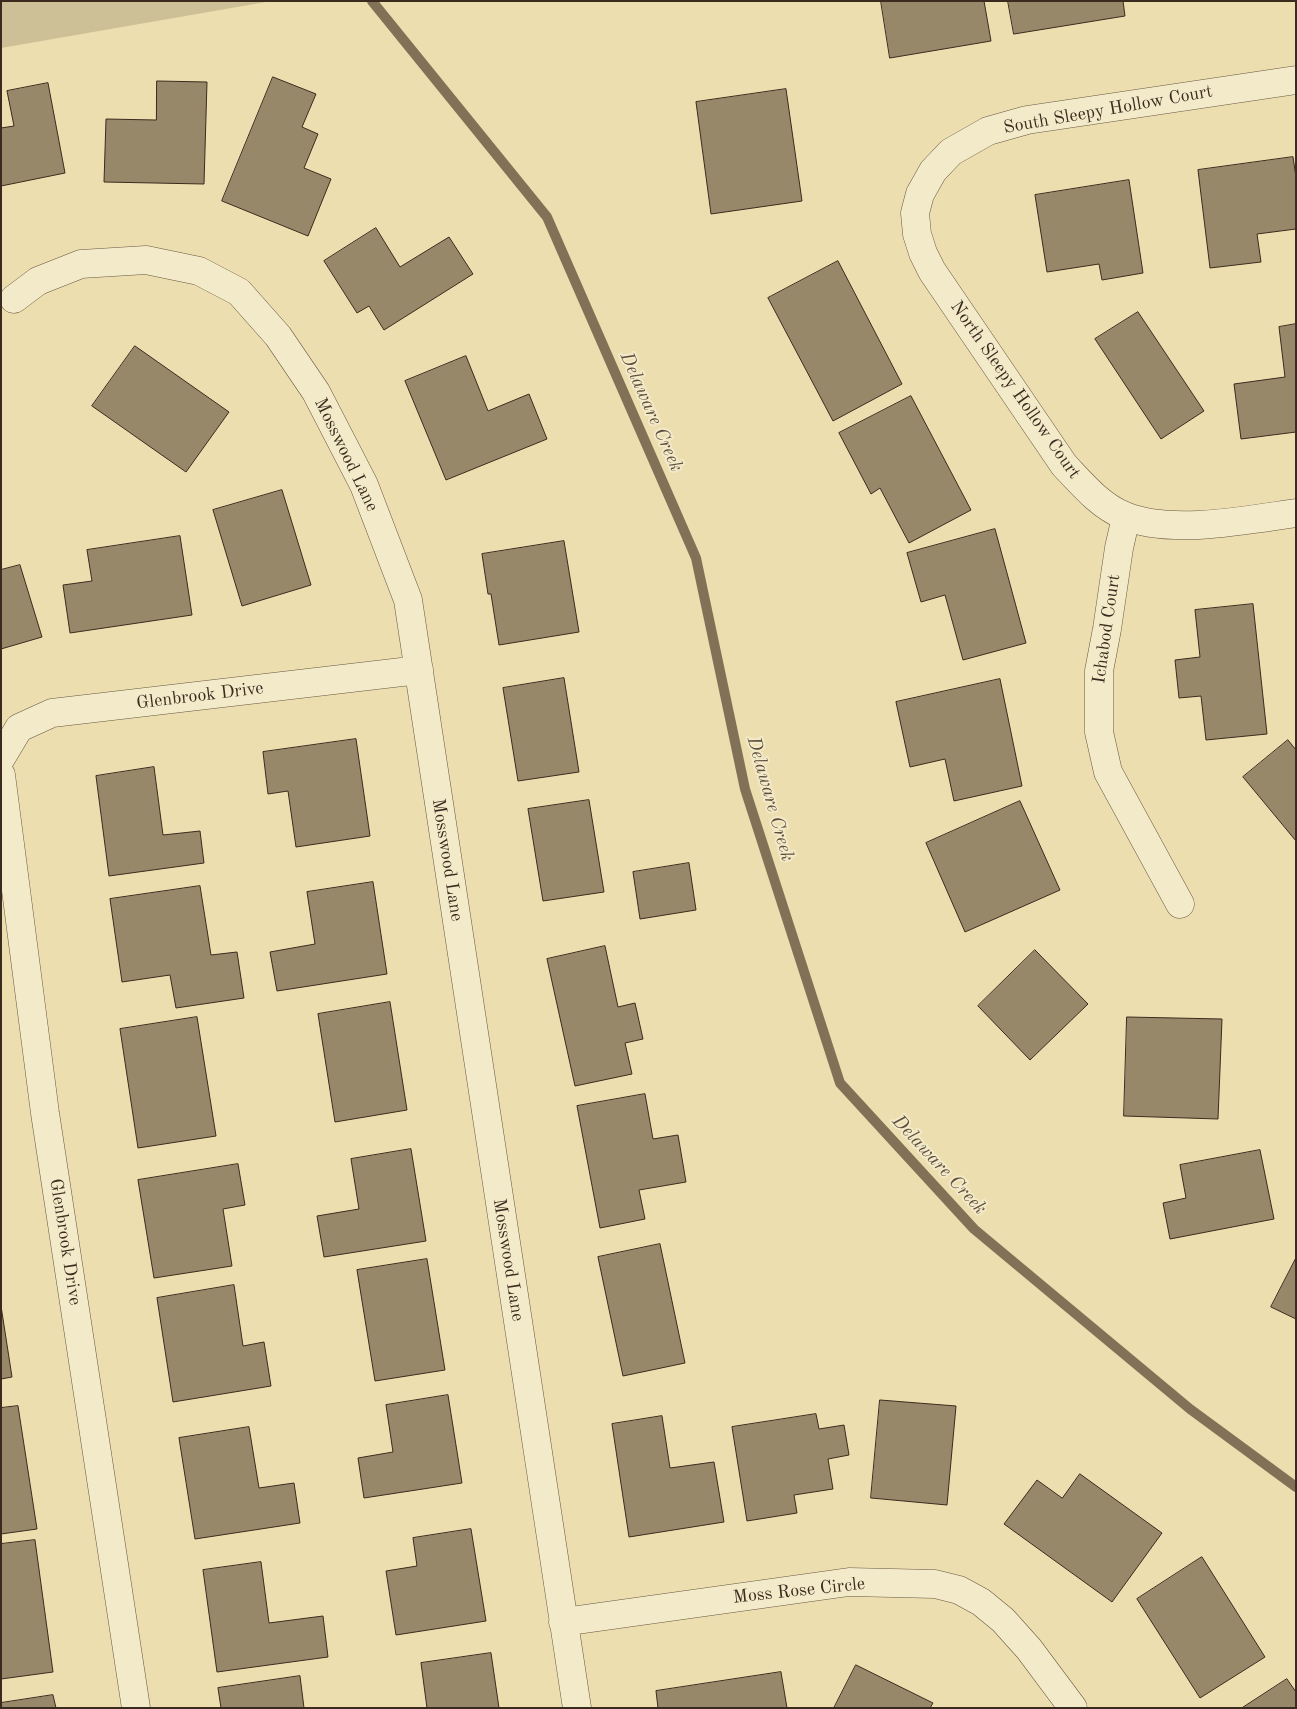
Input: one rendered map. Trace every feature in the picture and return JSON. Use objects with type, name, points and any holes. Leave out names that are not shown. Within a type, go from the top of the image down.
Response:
[{"type":"street","name":"South Sleepy Hollow Court","points":[[933,171],[951,152],[988,131],[1027,120],[1296,80]]},
{"type":"street","name":"North Sleepy Hollow Court","points":[[933,171],[920,194],[915,213],[917,234],[923,253],[932,271],[1064,465],[1085,487],[1107,506],[1126,517],[1158,524],[1223,524],[1296,513]]},
{"type":"street","name":"Mosswood Lane","points":[[14,299],[38,280],[82,264],[146,260],[199,271],[239,292],[278,336],[316,392],[364,485],[408,600],[577,1708]]},
{"type":"street","name":"Ichabod Court","points":[[1126,517],[1118,548],[1107,629],[1098,671],[1098,732],[1108,772],[1180,904]]},
{"type":"street","name":"Glenbrook Drive","points":[[1,758],[19,728],[52,713],[419,670]]},
{"type":"street","name":"Glenbrook Drive","points":[[1,775],[45,1113],[136,1708]]},
{"type":"street","name":"Moss Rose Circle","points":[[563,1622],[849,1582],[935,1584],[959,1590],[981,1602],[1004,1620],[1030,1649],[1073,1708]]},
{"type":"shaded area","points":[[1,1],[272,1],[1,48]]},
{"type":"building","points":[[881,1],[984,1],[991,41],[890,58]]},
{"type":"building","points":[[1008,1],[1123,1],[1125,16],[1014,34]]},
{"type":"building","points":[[273,77],[316,94],[302,127],[318,134],[304,168],[331,179],[308,236],[222,201]]},
{"type":"building","points":[[157,81],[207,82],[204,184],[104,182],[106,119],[156,120]]},
{"type":"building","points":[[48,83],[65,173],[1,186],[1,128],[14,126],[7,91]]},
{"type":"building","points":[[786,89],[802,201],[711,214],[696,102]]},
{"type":"building","points":[[1293,157],[1296,177],[1296,229],[1257,234],[1261,262],[1210,268],[1198,170]]},
{"type":"building","points":[[1129,180],[1143,273],[1102,280],[1099,264],[1047,272],[1035,195]]},
{"type":"building","points":[[376,228],[400,267],[449,237],[473,274],[384,330],[369,306],[357,313],[324,261]]},
{"type":"building","points":[[838,261],[902,384],[833,421],[768,298]]},
{"type":"building","points":[[1138,312],[1204,411],[1161,439],[1095,339]]},
{"type":"building","points":[[1296,324],[1296,432],[1241,439],[1234,384],[1285,377],[1279,327]]},
{"type":"building","points":[[135,346],[229,412],[186,472],[92,406]]},
{"type":"building","points":[[466,356],[488,411],[529,394],[547,439],[446,480],[405,381]]},
{"type":"building","points":[[911,396],[971,510],[909,543],[880,488],[871,494],[839,433]]},
{"type":"building","points":[[282,490],[311,585],[242,606],[213,510]]},
{"type":"building","points":[[995,529],[1026,643],[963,660],[945,595],[921,602],[907,553]]},
{"type":"building","points":[[180,536],[192,615],[70,633],[63,585],[92,581],[87,550]]},
{"type":"building","points":[[564,541],[579,632],[499,645],[491,594],[488,594],[482,554]]},
{"type":"building","points":[[20,565],[42,637],[1,649],[1,570]]},
{"type":"building","points":[[1253,604],[1267,734],[1206,740],[1201,696],[1179,698],[1175,660],[1200,657],[1195,610]]},
{"type":"building","points":[[564,678],[579,772],[518,781],[503,688]]},
{"type":"building","points":[[1000,679],[1022,786],[954,801],[945,759],[910,767],[896,702]]},
{"type":"building","points":[[356,739],[370,836],[296,847],[288,791],[268,794],[263,752]]},
{"type":"building","points":[[1288,740],[1296,750],[1296,841],[1243,777]]},
{"type":"building","points":[[154,767],[163,835],[200,831],[204,863],[109,876],[96,776]]},
{"type":"building","points":[[589,800],[604,892],[543,901],[528,809]]},
{"type":"building","points":[[1020,801],[1060,890],[965,932],[926,843]]},
{"type":"building","points":[[689,863],[696,910],[640,919],[633,872]]},
{"type":"building","points":[[373,882],[387,974],[277,991],[270,952],[315,944],[307,892]]},
{"type":"building","points":[[200,886],[211,955],[237,952],[244,998],[176,1008],[170,975],[122,982],[110,899]]},
{"type":"building","points":[[605,946],[618,1007],[635,1003],[643,1039],[625,1043],[632,1074],[575,1086],[547,959]]},
{"type":"building","points":[[1035,950],[1088,1004],[1030,1060],[978,1006]]},
{"type":"building","points":[[390,1002],[407,1110],[335,1122],[318,1014]]},
{"type":"building","points":[[197,1017],[216,1136],[138,1148],[120,1029]]},
{"type":"building","points":[[1127,1017],[1222,1019],[1218,1119],[1124,1116]]},
{"type":"building","points":[[645,1094],[653,1139],[678,1135],[686,1182],[639,1190],[645,1219],[600,1228],[577,1106]]},
{"type":"building","points":[[411,1149],[426,1241],[324,1257],[317,1216],[359,1209],[351,1159]]},
{"type":"building","points":[[1260,1150],[1274,1219],[1170,1239],[1163,1203],[1186,1198],[1180,1165]]},
{"type":"building","points":[[238,1164],[245,1205],[223,1209],[232,1266],[154,1278],[138,1180]]},
{"type":"building","points":[[660,1244],[685,1363],[623,1376],[598,1257]]},
{"type":"building","points":[[1296,1258],[1296,1319],[1271,1307]]},
{"type":"building","points":[[427,1259],[445,1370],[375,1381],[357,1270]]},
{"type":"building","points":[[234,1285],[243,1346],[264,1342],[271,1386],[173,1402],[157,1298]]},
{"type":"building","points":[[1,1306],[12,1377],[1,1379]]},
{"type":"building","points":[[448,1395],[462,1483],[364,1498],[358,1458],[393,1452],[386,1405]]},
{"type":"building","points":[[880,1400],[956,1406],[947,1505],[871,1498]]},
{"type":"building","points":[[18,1406],[37,1529],[1,1534],[1,1408]]},
{"type":"building","points":[[816,1414],[819,1429],[844,1425],[849,1455],[828,1459],[833,1489],[794,1495],[797,1513],[747,1521],[732,1427]]},
{"type":"building","points":[[662,1416],[670,1468],[714,1462],[724,1522],[629,1537],[612,1424]]},
{"type":"building","points":[[249,1427],[259,1488],[294,1483],[300,1523],[195,1539],[179,1438]]},
{"type":"building","points":[[1080,1474],[1162,1533],[1112,1602],[1004,1524],[1037,1480],[1062,1498]]},
{"type":"building","points":[[471,1529],[486,1621],[396,1635],[386,1571],[417,1566],[413,1538]]},
{"type":"building","points":[[35,1540],[53,1672],[1,1679],[1,1544]]},
{"type":"building","points":[[1202,1557],[1265,1657],[1200,1698],[1137,1599]]},
{"type":"building","points":[[261,1562],[269,1623],[323,1616],[328,1657],[217,1672],[203,1570]]},
{"type":"building","points":[[491,1653],[499,1708],[427,1708],[421,1663]]},
{"type":"building","points":[[856,1665],[933,1703],[930,1708],[834,1708]]},
{"type":"building","points":[[781,1672],[787,1708],[658,1708],[656,1691]]},
{"type":"building","points":[[300,1676],[304,1708],[221,1708],[218,1688]]},
{"type":"building","points":[[1287,1679],[1296,1692],[1296,1708],[1242,1708]]},
{"type":"building","points":[[53,1695],[56,1708],[1,1708],[1,1703]]},
{"type":"waterway","name":"Delaware Creek","points":[[372,1],[547,217],[696,558],[745,789],[840,1083],[974,1229],[1190,1409],[1296,1487]]}]
